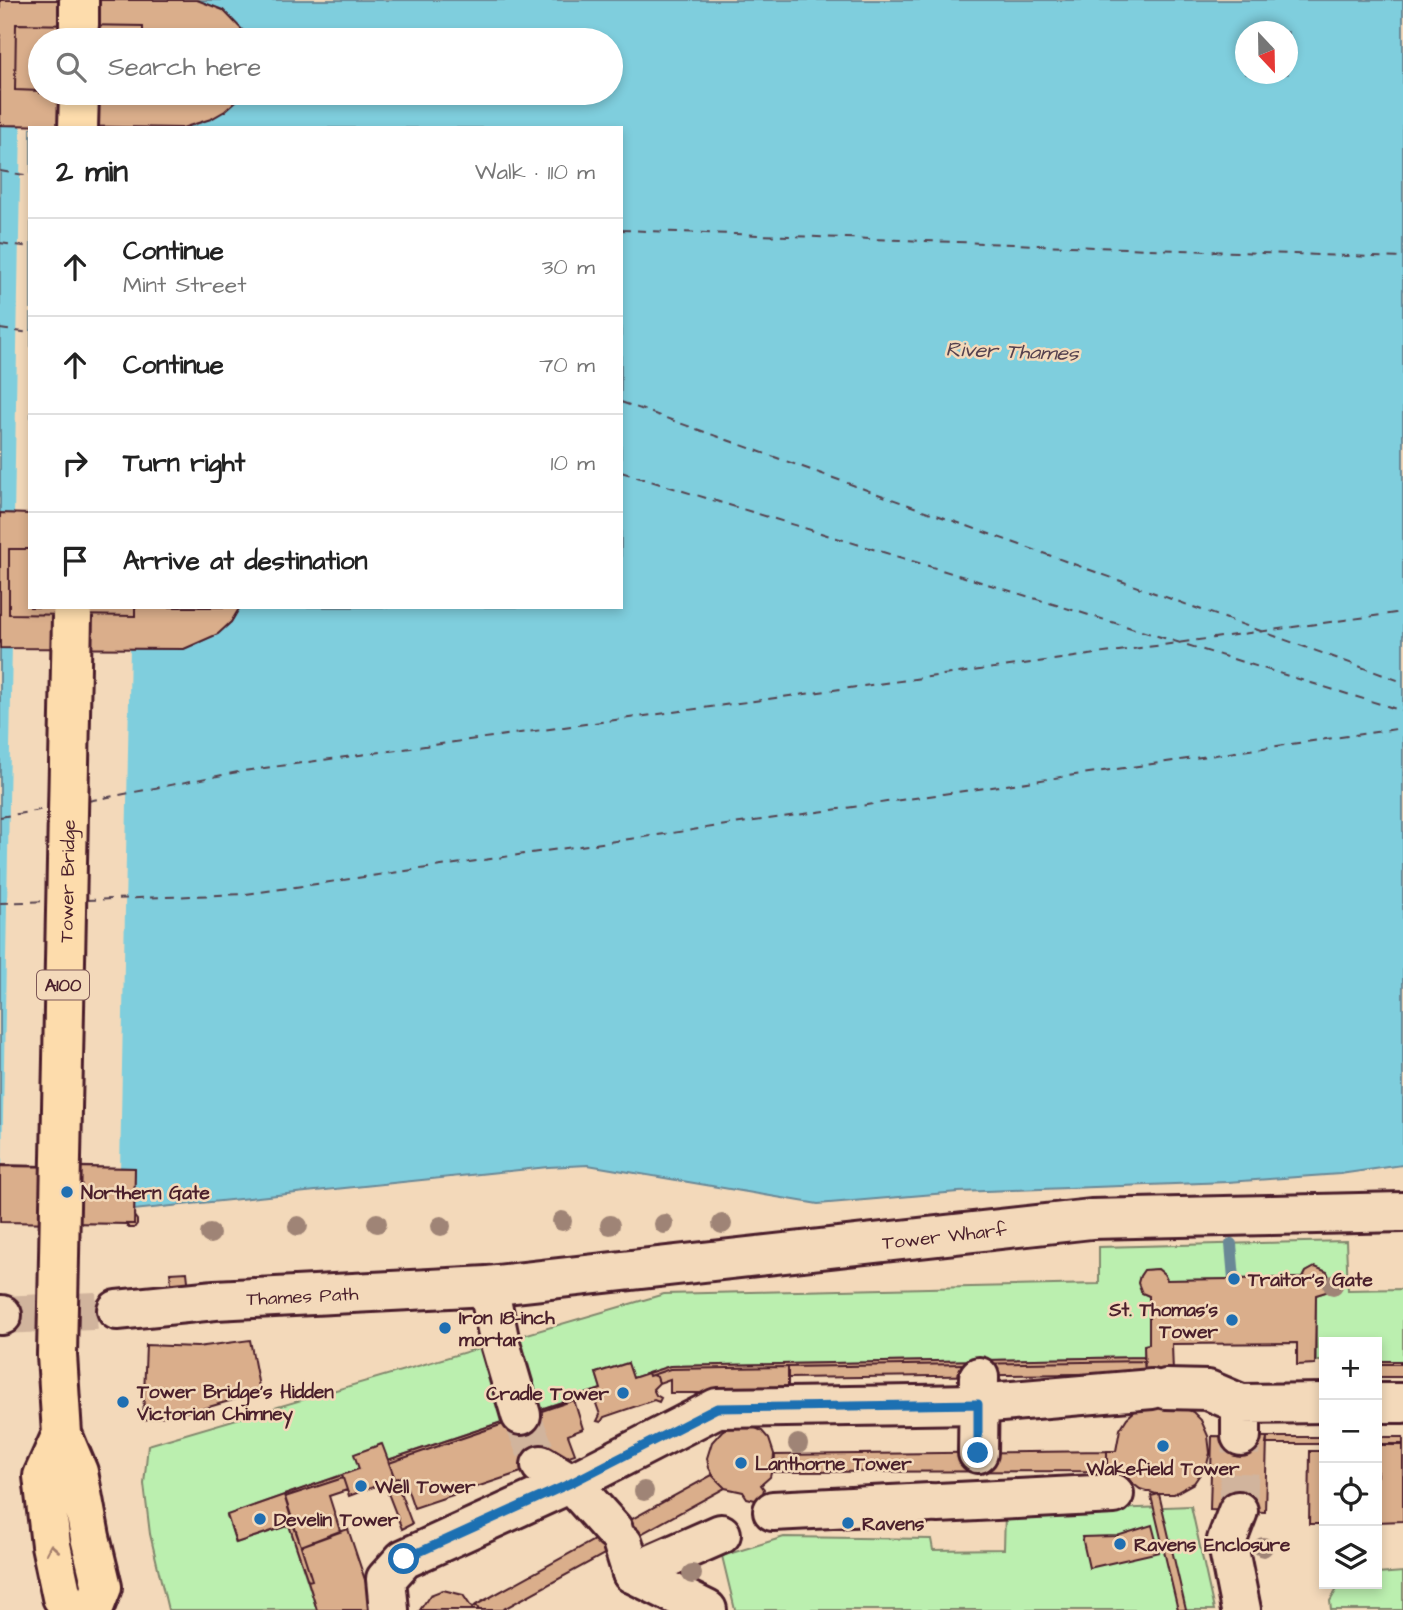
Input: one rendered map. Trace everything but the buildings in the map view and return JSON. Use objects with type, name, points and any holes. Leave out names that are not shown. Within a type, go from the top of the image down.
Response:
[{"type":"highway","points":[[78,126],[79,105]]},
{"type":"highway","name":"Tower Bridge","points":[[62,1434],[57,1355],[72,616]]},
{"type":"highway","name":"A100","points":[[62,1434],[43,1476],[51,1545],[62,1597],[76,1610]]},
{"type":"highway","name":"A100","points":[[62,1434],[78,1472],[102,1587],[93,1610]]},
{"type":"street","name":"Tower Wharf","points":[[488,1286],[1091,1219],[1403,1212]]},
{"type":"street","name":"Thames Path","points":[[117,1310],[215,1300],[488,1286]]},
{"type":"street","points":[[488,1286],[500,1343],[521,1415]]},
{"type":"street","points":[[978,1390],[978,1475]]},
{"type":"street","points":[[389,1610],[386,1579],[404,1559],[556,1474],[717,1408],[978,1390],[1208,1390],[1241,1420],[1319,1404]]},
{"type":"street","points":[[1382,1403],[1403,1403]]},
{"type":"street","points":[[556,1474],[623,1549],[707,1610]]},
{"type":"street","points":[[773,1511],[934,1503],[978,1475],[1114,1494]]},
{"type":"street","points":[[1238,1511],[1227,1540],[1241,1610]]},
{"type":"street","points":[[623,1549],[721,1534]]},
{"type":"green space","points":[[1346,1241],[1348,1290],[1403,1289],[1403,1361],[1382,1361],[1382,1337],[1319,1337],[1319,1361],[1316,1361],[1316,1295],[1326,1292],[1331,1282],[1327,1272],[1315,1267],[1306,1272],[1303,1278],[1167,1280],[1158,1269],[1145,1270],[1139,1281],[1142,1293],[1149,1296],[1149,1344],[1144,1345],[1144,1357],[670,1366],[633,1378],[627,1363],[596,1373],[601,1389],[388,1460],[381,1444],[355,1454],[359,1469],[227,1515],[236,1543],[289,1525],[317,1610],[168,1610],[150,1534],[144,1484],[148,1445],[664,1294],[1099,1284],[1099,1247]]},
{"type":"green space","points":[[1191,1506],[1214,1610],[735,1610],[722,1556],[784,1537],[931,1539],[933,1550],[1004,1549],[1005,1513]]},
{"type":"green space","points":[[1403,1572],[1403,1610],[1331,1610],[1330,1601],[1337,1589],[1382,1589],[1382,1574]]},
{"type":"water","name":"River Thames","points":[[197,0],[1403,0],[1403,1165],[1340,1174],[1228,1182],[958,1192],[818,1204],[588,1165],[134,1210],[135,1168],[0,1165],[0,648],[184,649],[218,634],[231,622],[239,609],[623,609],[623,126],[189,126],[216,115],[230,105],[623,105],[623,28],[240,28],[223,10]]},
{"type":"water","points":[[0,125],[37,126],[28,126],[28,514],[0,513]]},
{"type":"pier","points":[[21,122],[114,125],[28,126],[28,517],[14,517]]},
{"type":"pier","points":[[12,644],[130,646],[120,1172],[2,1169]]},
{"type":"waterway","points":[[1231,1244],[1234,1279]]},
{"type":"ferry route","points":[[0,171],[28,176]]},
{"type":"ferry route","points":[[623,230],[1403,258]]},
{"type":"ferry route","points":[[0,243],[28,247]]},
{"type":"ferry route","points":[[0,329],[28,333]]},
{"type":"ferry route","points":[[623,403],[1403,682]]},
{"type":"ferry route","points":[[623,473],[1403,711]]},
{"type":"ferry route","points":[[88,801],[243,771],[1403,612]]},
{"type":"ferry route","points":[[86,900],[246,894],[1403,728]]},
{"type":"ferry route","points":[[0,817],[51,808]]},
{"type":"ferry route","points":[[0,903],[49,901]]},
{"type":"tunnel","points":[[2,1315],[117,1310]]},
{"type":"tunnel","points":[[521,1415],[541,1465]]},
{"type":"tunnel","points":[[1238,1511],[1241,1436]]},
{"type":"place","name":"Northern Gate","points":[[67,1192]]},
{"type":"place","name":"Traitor's Gate","points":[[1234,1279]]},
{"type":"place","name":"St. Thomas's Tower","points":[[1232,1320]]},
{"type":"place","name":"Iron 18-inch mortar","points":[[445,1328]]},
{"type":"place","name":"Cradle Tower","points":[[623,1393]]},
{"type":"place","name":"Tower Bridge's Hidden Victorian Chimney","points":[[123,1402]]},
{"type":"place","name":"Wakefield Tower","points":[[1163,1446]]},
{"type":"place","name":"Lanthorne Tower","points":[[741,1463]]},
{"type":"place","name":"Well Tower","points":[[361,1486]]},
{"type":"place","name":"Develin Tower","points":[[260,1519]]},
{"type":"place","name":"Ravens","points":[[848,1523]]},
{"type":"place","name":"Ravens Enclosure","points":[[1120,1544]]},
{"type":"route","points":[[404,1559],[571,1483],[717,1408],[978,1404],[978,1453]]}]
